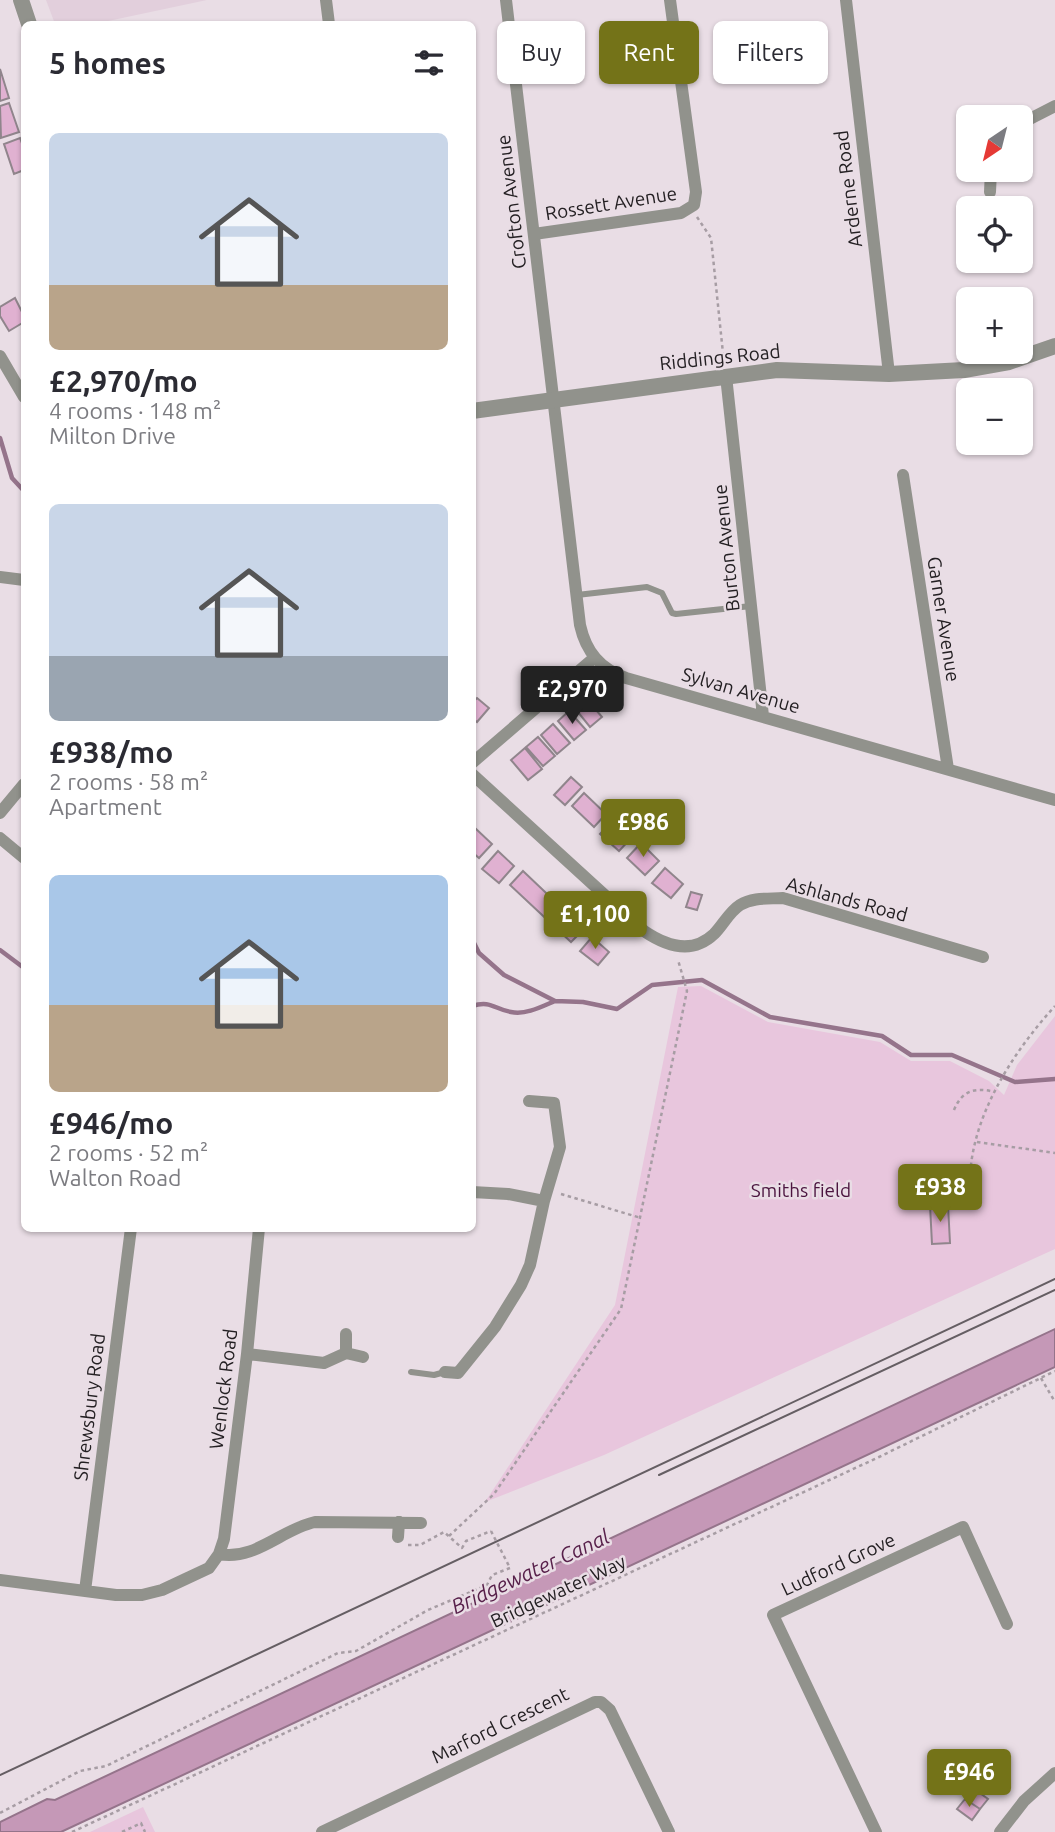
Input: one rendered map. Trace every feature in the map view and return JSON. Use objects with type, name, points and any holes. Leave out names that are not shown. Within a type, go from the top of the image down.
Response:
[{"type":"street","points":[[21,0],[28,21]]},
{"type":"street","points":[[326,0],[329,21]]},
{"type":"street","name":"Crofton Avenue","points":[[506,0],[554,399]]},
{"type":"street","name":"Rossett Avenue","points":[[534,234],[681,213],[691,209],[697,197],[670,0]]},
{"type":"street","name":"Arderne Road","points":[[846,0],[889,374]]},
{"type":"street","points":[[1033,117],[1055,106]]},
{"type":"street","points":[[990,182],[990,192]]},
{"type":"street","name":"Riddings Road","points":[[476,410],[777,370],[937,373],[986,367],[1030,356],[1055,346]]},
{"type":"street","points":[[0,356],[21,393]]},
{"type":"street","name":"Burton Avenue","points":[[726,376],[763,716]]},
{"type":"street","points":[[476,761],[594,658],[583,638],[576,595],[554,399]]},
{"type":"street","name":"Garner Avenue","points":[[903,475],[948,769]]},
{"type":"street","points":[[0,577],[21,580]]},
{"type":"street","name":"Sylvan Avenue","points":[[594,658],[614,674],[626,678],[1055,800]]},
{"type":"street","name":"Ashlands Road","points":[[476,778],[643,931],[660,942],[688,947],[701,943],[714,934],[745,902],[783,898],[982,957]]},
{"type":"street","points":[[0,813],[21,788]]},
{"type":"street","points":[[0,838],[21,856]]},
{"type":"street","points":[[528,1101],[554,1102],[567,1098]]},
{"type":"street","points":[[455,1377],[495,1327],[521,1285],[537,1242],[560,1147],[554,1102]]},
{"type":"street","points":[[476,1192],[546,1196]]},
{"type":"street","name":"Shrewsbury Road","points":[[85,1591],[130,1232]]},
{"type":"street","name":"Wenlock Road","points":[[219,1554],[224,1539],[247,1354],[259,1232]]},
{"type":"street","points":[[346,1334],[346,1353]]},
{"type":"street","points":[[247,1354],[324,1363],[346,1353],[363,1357]]},
{"type":"street","points":[[398,1537],[399,1522]]},
{"type":"street","points":[[0,1580],[130,1596],[153,1593],[209,1568],[219,1554],[235,1555],[253,1551],[303,1524],[421,1523]]},
{"type":"street","name":"Ludford Grove","points":[[876,1832],[773,1615],[962,1527],[1007,1624]]},
{"type":"street","name":"Marford Crescent","points":[[322,1832],[595,1702],[601,1702],[610,1710],[669,1832]]},
{"type":"street","points":[[1000,1832],[1024,1801],[1055,1773]]},
{"type":"lane","points":[[576,595],[647,587],[663,593],[672,613],[676,614],[752,606]]},
{"type":"lane","points":[[411,1372],[455,1377]]},
{"type":"path","points":[[691,209],[711,238],[726,376]]},
{"type":"path","points":[[449,1536],[494,1494],[621,1309],[687,990],[681,975]]},
{"type":"path","points":[[970,1187],[970,1167],[984,1115],[1009,1067],[1041,1021],[1055,1006]]},
{"type":"path","points":[[954,1110],[964,1094],[972,1090],[995,1092]]},
{"type":"path","points":[[977,1142],[1055,1153]]},
{"type":"path","points":[[546,1196],[641,1218]]},
{"type":"path","name":"Bridgewater Way","points":[[72,1832],[867,1463],[1055,1371]]},
{"type":"path","points":[[1041,1378],[1055,1402]]},
{"type":"path","points":[[0,1813],[80,1771],[106,1766],[338,1653],[356,1651],[428,1610],[486,1585],[492,1576],[510,1568],[491,1531],[466,1541],[462,1548],[444,1532],[420,1545],[410,1546],[398,1537]]},
{"type":"path","points":[[122,1832],[141,1823],[145,1832]]},
{"type":"shaded area","points":[[46,0],[207,0],[108,21],[54,21]]},
{"type":"shaded area","points":[[1055,1329],[1055,1367],[61,1832],[0,1832],[0,1822],[47,1799],[55,1800]]},
{"type":"green space","name":"Smiths field","points":[[701,986],[768,1022],[880,1042],[911,1061],[950,1061],[989,1081],[1004,1095],[1017,1065],[1055,1016],[1055,1249],[604,1455],[485,1502],[615,1305],[678,987]]},
{"type":"green space","points":[[143,1807],[155,1832],[90,1832]]},
{"type":"building","points":[[0,69],[9,98],[0,101]]},
{"type":"building","points":[[9,103],[19,132],[1,138],[0,106]]},
{"type":"building","points":[[20,138],[21,171],[14,174],[4,144]]},
{"type":"building","points":[[15,298],[21,310],[21,324],[9,331],[0,316],[0,307]]},
{"type":"building","points":[[585,697],[602,717],[590,727],[573,706]]},
{"type":"building","points":[[476,699],[489,708],[477,722],[476,721]]},
{"type":"building","points":[[569,711],[586,730],[574,740],[558,721]]},
{"type":"building","points":[[553,724],[570,743],[557,754],[541,735]]},
{"type":"building","points":[[538,737],[555,756],[543,766],[526,747]]},
{"type":"building","points":[[525,748],[542,769],[528,780],[511,760]]},
{"type":"building","points":[[571,777],[582,787],[565,805],[554,795]]},
{"type":"building","points":[[584,793],[606,814],[594,827],[572,806]]},
{"type":"building","points":[[613,820],[632,837],[619,851],[600,834]]},
{"type":"building","points":[[476,829],[492,844],[479,858],[476,855]]},
{"type":"building","points":[[641,843],[659,861],[645,875],[627,858]]},
{"type":"building","points":[[498,851],[514,866],[499,883],[482,869]]},
{"type":"building","points":[[665,868],[683,884],[671,898],[652,883]]},
{"type":"building","points":[[523,871],[584,929],[571,942],[510,885]]},
{"type":"building","points":[[691,892],[702,895],[697,910],[686,907]]},
{"type":"building","points":[[592,937],[609,952],[598,965],[580,951]]},
{"type":"building","points":[[930,1205],[948,1205],[950,1243],[932,1244]]},
{"type":"building","points":[[973,1788],[988,1799],[980,1809],[965,1799]]},
{"type":"building","points":[[965,1799],[980,1809],[972,1820],[957,1809]]},
{"type":"waterway","points":[[0,438],[12,478],[21,488]]},
{"type":"waterway","points":[[476,947],[479,953],[504,975],[555,1001],[583,1002],[617,1009],[652,985],[702,980],[770,1017],[882,1036],[911,1055],[952,1055],[1015,1082],[1055,1079]]},
{"type":"waterway","points":[[0,950],[21,966]]},
{"type":"waterway","points":[[476,1005],[488,1004],[511,1012],[522,1012],[555,1001]]},
{"type":"tram line","points":[[0,1775],[1055,1279]]},
{"type":"tram line","points":[[659,1475],[1055,1290]]},
{"type":"water label","name":"Bridgewater Canal","points":[[530,1571]]}]
